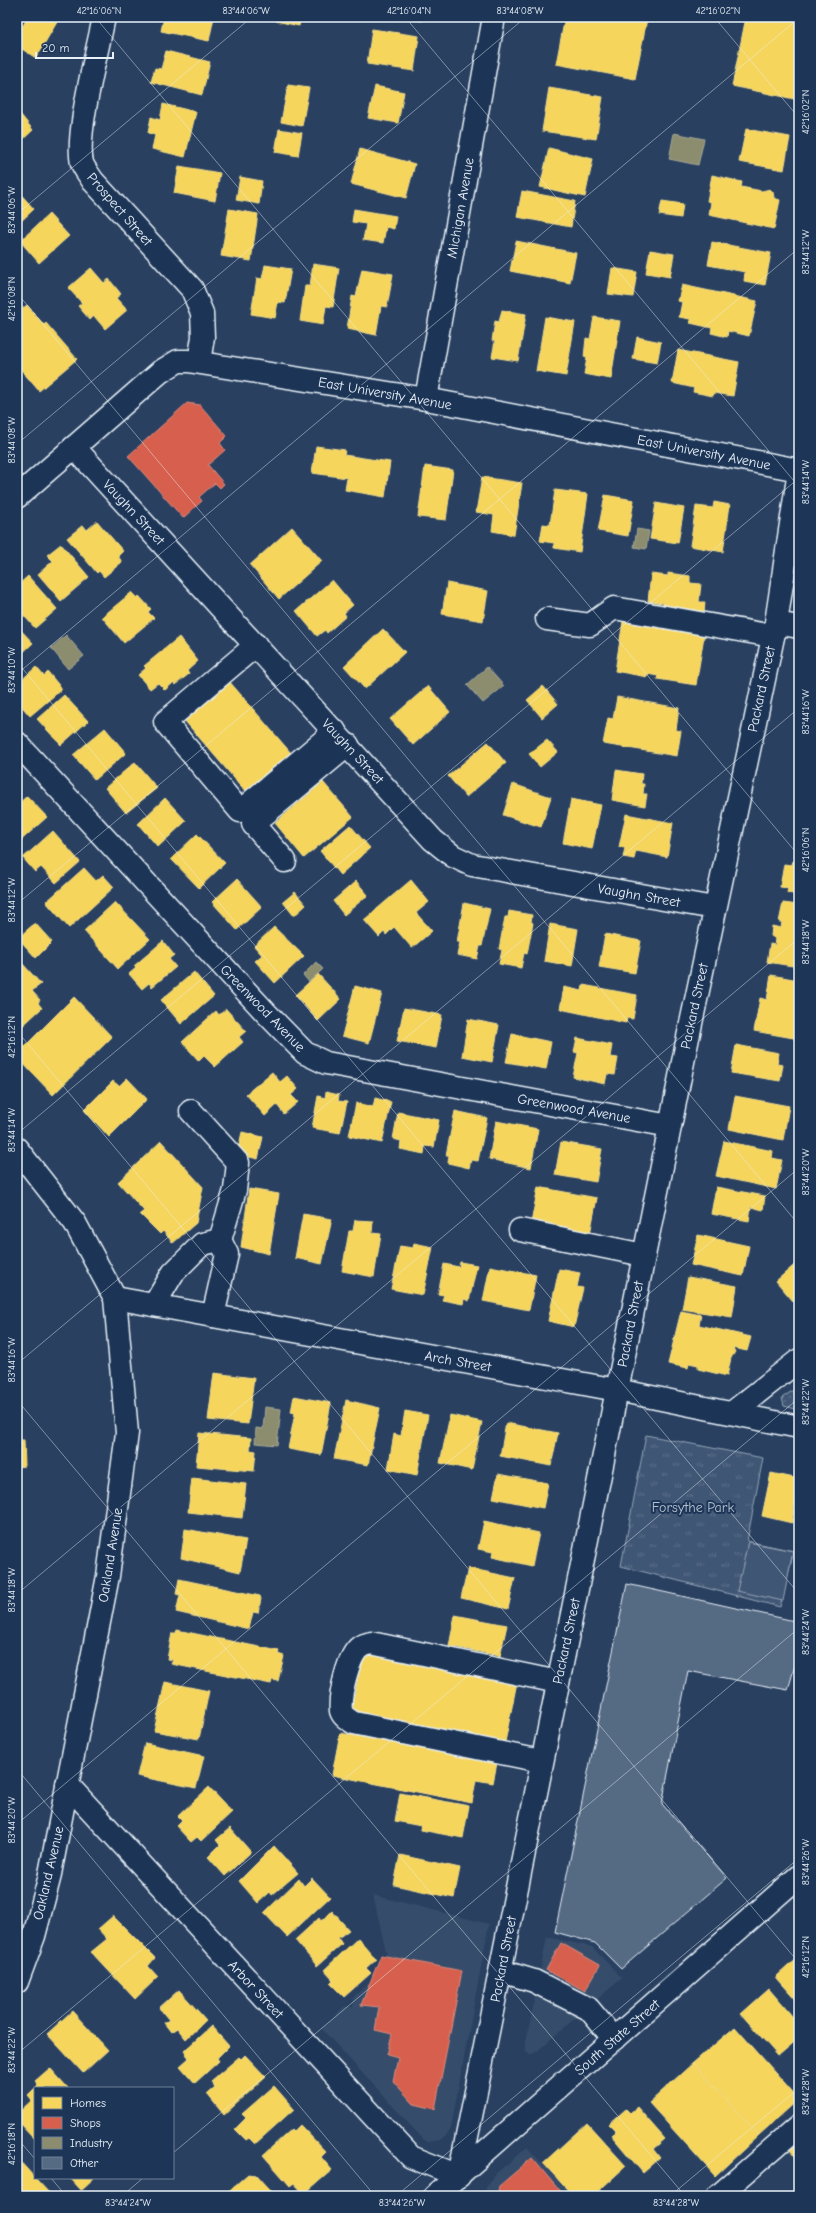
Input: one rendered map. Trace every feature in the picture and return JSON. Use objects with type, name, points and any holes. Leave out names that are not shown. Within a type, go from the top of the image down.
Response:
[{"type":"street","name":"Prospect Street","points":[[104,17],[84,124],[81,146],[82,163],[94,181],[192,290],[202,313],[203,337],[199,362]]},
{"type":"street","name":"Michigan Avenue","points":[[426,400],[494,17]]},
{"type":"street","name":"East University Avenue","points":[[17,497],[168,366],[178,361],[199,362],[426,400],[799,471]]},
{"type":"street","name":"Vaughn Street","points":[[74,447],[433,840],[453,856],[472,865],[714,908]]},
{"type":"street","name":"Packard Street","points":[[459,2176],[501,1971],[541,1761],[714,908],[774,629],[799,471]]},
{"type":"street","points":[[547,619],[590,625],[614,608],[774,629],[799,627]]},
{"type":"street","points":[[256,645],[165,722],[240,811],[341,738]]},
{"type":"street","points":[[284,861],[253,824],[341,738]]},
{"type":"street","name":"Greenwood Avenue","points":[[17,743],[268,1015],[305,1053],[326,1063],[670,1126]]},
{"type":"street","points":[[191,1111],[238,1163],[235,1190],[220,1240],[227,1254],[214,1316]]},
{"type":"street","name":"Oakland Avenue","points":[[17,1149],[75,1223],[115,1298],[127,1433],[108,1576],[49,1879],[34,1936],[17,1982]]},
{"type":"street","points":[[520,1230],[644,1255]]},
{"type":"street","points":[[154,1305],[173,1273],[202,1244],[220,1240]]},
{"type":"street","name":"Arch Street","points":[[115,1298],[617,1390],[733,1412],[799,1427]]},
{"type":"street","points":[[733,1412],[799,1360]]},
{"type":"street","points":[[541,1761],[354,1723],[346,1719],[341,1712],[341,1697],[351,1657],[360,1646],[371,1642],[558,1682]]},
{"type":"street","name":"Arbor Street","points":[[67,1784],[411,2157],[459,2176]]},
{"type":"street","name":"South State Street","points":[[435,2196],[799,1876]]},
{"type":"street","points":[[501,1971],[534,1981],[589,2009],[614,2039]]},
{"type":"street","points":[[718,2196],[799,2126]]},
{"type":"shaded area","points":[[373,1895],[489,1924],[451,2127],[448,2133],[440,2140],[428,2142],[423,2139],[321,2028],[345,2006],[353,2007],[354,1997],[371,1980],[387,1956]]},
{"type":"shaded area","points":[[547,1937],[592,1947],[622,1978],[531,2055],[526,2051],[526,2042]]},
{"type":"shaded area","points":[[527,2147],[571,2196],[484,2196],[486,2188],[493,2176]]},
{"type":"green space","points":[[799,1386],[799,1410],[784,1406],[782,1398]]},
{"type":"green space","name":"Forsythe Park","points":[[646,1435],[763,1458],[747,1541],[794,1551],[780,1607],[621,1566]]},
{"type":"green space","points":[[748,1542],[793,1551],[783,1601],[737,1591]]},
{"type":"building: Homes","points":[[28,17],[60,17],[36,58],[17,46],[17,35]]},
{"type":"building: Homes","points":[[164,17],[214,17],[209,41],[161,31]]},
{"type":"building: Homes","points":[[277,17],[301,17],[299,26],[276,21]]},
{"type":"building: Homes","points":[[402,17],[423,17],[422,21]]},
{"type":"building: Homes","points":[[565,17],[647,19],[635,79],[556,64]]},
{"type":"building: Homes","points":[[746,17],[799,19],[799,100],[732,86]]},
{"type":"building: Homes","points":[[372,29],[419,36],[414,71],[367,64]]},
{"type":"building: Homes","points":[[166,51],[210,62],[202,95],[151,82],[155,68],[161,69]]},
{"type":"building: Homes","points":[[288,85],[309,88],[302,126],[281,122]]},
{"type":"building: Homes","points":[[375,86],[404,92],[398,123],[368,118]]},
{"type":"building: Homes","points":[[549,88],[603,97],[596,139],[542,131]]},
{"type":"building: Homes","points":[[163,104],[196,112],[185,157],[152,149],[155,135],[148,133],[151,117],[160,120]]},
{"type":"building: Homes","points":[[17,110],[33,130],[17,145]]},
{"type":"building: Homes","points":[[279,129],[302,133],[298,156],[275,152]]},
{"type":"building: Homes","points":[[746,129],[790,137],[784,170],[739,162]]},
{"type":"building: Homes","points":[[549,148],[593,159],[585,197],[540,187]]},
{"type":"building: Homes","points":[[360,149],[415,164],[406,198],[351,184]]},
{"type":"building: Homes","points":[[179,166],[220,173],[215,201],[174,193]]},
{"type":"building: Homes","points":[[712,175],[742,182],[741,187],[762,191],[770,189],[773,192],[774,198],[780,200],[774,229],[709,215],[711,202],[707,201]]},
{"type":"building: Homes","points":[[240,177],[262,181],[259,204],[236,200]]},
{"type":"building: Homes","points":[[17,190],[34,209],[17,225]]},
{"type":"building: Homes","points":[[522,191],[575,201],[571,227],[517,217]]},
{"type":"building: Homes","points":[[662,201],[683,204],[681,218],[659,215]]},
{"type":"building: Homes","points":[[229,209],[258,214],[251,261],[221,256]]},
{"type":"building: Homes","points":[[354,209],[396,216],[394,229],[386,227],[383,243],[363,240],[366,224],[352,222]]},
{"type":"building: Homes","points":[[49,214],[69,236],[39,263],[20,241]]},
{"type":"building: Homes","points":[[516,241],[576,253],[570,283],[510,271]]},
{"type":"building: Homes","points":[[712,242],[771,253],[765,285],[744,281],[745,272],[708,265]]},
{"type":"building: Homes","points":[[650,250],[674,254],[670,277],[646,273]]},
{"type":"building: Homes","points":[[313,264],[339,268],[333,307],[326,306],[323,325],[300,321],[305,286],[310,286]]},
{"type":"building: Homes","points":[[265,265],[291,269],[285,303],[278,302],[275,318],[251,314],[257,278],[262,279]]},
{"type":"building: Homes","points":[[91,268],[104,283],[109,279],[121,294],[116,298],[127,310],[105,329],[94,316],[90,320],[78,306],[82,303],[68,288]]},
{"type":"building: Homes","points":[[612,268],[637,272],[633,297],[608,294]]},
{"type":"building: Homes","points":[[362,269],[393,274],[387,307],[381,306],[376,335],[347,329],[352,296],[356,297]]},
{"type":"building: Homes","points":[[682,285],[757,301],[749,336],[728,331],[727,337],[711,333],[712,328],[690,323],[690,319],[679,317],[682,302],[678,301]]},
{"type":"building: Homes","points":[[27,305],[44,325],[46,323],[77,359],[39,391],[17,365],[17,313]]},
{"type":"building: Homes","points":[[502,310],[526,314],[518,361],[492,357],[495,341],[492,341],[495,321],[499,322]]},
{"type":"building: Homes","points":[[545,317],[575,322],[566,376],[536,371]]},
{"type":"building: Homes","points":[[594,317],[620,321],[611,379],[584,374],[587,358],[584,357],[586,338],[590,339]]},
{"type":"building: Homes","points":[[637,337],[661,342],[657,363],[633,359]]},
{"type":"building: Homes","points":[[678,350],[739,362],[733,396],[714,393],[713,396],[693,392],[694,388],[672,383]]},
{"type":"building: Homes","points":[[316,446],[345,450],[344,455],[390,462],[385,497],[345,490],[347,478],[312,473]]},
{"type":"building: Homes","points":[[425,466],[453,470],[446,520],[418,517]]},
{"type":"building: Homes","points":[[482,477],[522,483],[514,535],[492,531],[494,515],[476,512]]},
{"type":"building: Homes","points":[[555,490],[588,494],[580,552],[554,548],[554,543],[540,541],[543,524],[550,525]]},
{"type":"building: Homes","points":[[605,495],[634,500],[628,536],[598,531]]},
{"type":"building: Homes","points":[[714,502],[730,505],[723,552],[690,546],[696,506],[713,508]]},
{"type":"building: Homes","points":[[656,503],[684,508],[678,543],[650,539]]},
{"type":"building: Homes","points":[[97,521],[123,551],[118,556],[122,562],[104,577],[99,571],[97,573],[67,538],[83,525],[87,530]]},
{"type":"building: Homes","points":[[292,527],[322,561],[279,599],[250,565]]},
{"type":"building: Homes","points":[[61,544],[89,577],[61,601],[38,574],[53,561],[47,555]]},
{"type":"building: Homes","points":[[668,573],[690,576],[690,583],[701,584],[699,602],[705,602],[704,614],[663,608],[663,603],[648,601],[651,574],[668,576]]},
{"type":"building: Homes","points":[[28,576],[57,609],[35,628],[17,608],[17,586]]},
{"type":"building: Homes","points":[[332,580],[353,605],[344,613],[346,616],[327,633],[325,630],[317,636],[296,611]]},
{"type":"building: Homes","points":[[447,583],[488,591],[483,621],[442,614]]},
{"type":"building: Homes","points":[[132,592],[137,598],[139,596],[151,609],[148,612],[154,618],[124,643],[102,617]]},
{"type":"building: Homes","points":[[624,615],[705,630],[696,685],[657,679],[658,676],[647,674],[647,677],[615,671]]},
{"type":"building: Homes","points":[[17,626],[33,643],[17,658]]},
{"type":"building: Homes","points":[[383,629],[405,652],[365,689],[344,666]]},
{"type":"building: Homes","points":[[179,637],[198,661],[187,671],[189,674],[175,685],[173,683],[165,690],[158,683],[150,689],[138,675],[146,668],[144,666]]},
{"type":"building: Homes","points":[[36,667],[44,676],[48,672],[62,689],[30,716],[17,701],[17,684]]},
{"type":"building: Homes","points":[[229,681],[291,753],[246,792],[184,720]]},
{"type":"building: Homes","points":[[428,686],[450,712],[413,745],[390,719]]},
{"type":"building: Homes","points":[[543,686],[558,704],[542,718],[527,700]]},
{"type":"building: Homes","points":[[64,695],[88,721],[61,745],[37,719]]},
{"type":"building: Homes","points":[[617,697],[679,708],[676,730],[681,731],[677,756],[603,744],[608,718],[613,719]]},
{"type":"building: Homes","points":[[105,728],[126,753],[95,780],[73,755]]},
{"type":"building: Homes","points":[[547,740],[558,752],[540,767],[529,754]]},
{"type":"building: Homes","points":[[488,742],[506,763],[466,797],[448,776]]},
{"type":"building: Homes","points":[[135,762],[157,788],[126,813],[105,788]]},
{"type":"building: Homes","points":[[616,770],[642,774],[641,784],[644,784],[643,794],[647,794],[645,806],[612,800]]},
{"type":"building: Homes","points":[[323,782],[353,817],[304,858],[275,823]]},
{"type":"building: Homes","points":[[513,784],[551,797],[541,827],[503,815]]},
{"type":"building: Homes","points":[[27,796],[47,817],[17,844],[17,805]]},
{"type":"building: Homes","points":[[165,798],[186,821],[158,847],[138,824]]},
{"type":"building: Homes","points":[[571,799],[601,805],[592,849],[563,843]]},
{"type":"building: Homes","points":[[626,814],[673,823],[667,857],[636,851],[634,859],[623,857],[625,848],[619,847]]},
{"type":"building: Homes","points":[[799,822],[799,852],[794,851]]},
{"type":"building: Homes","points":[[350,825],[370,848],[340,875],[320,851]]},
{"type":"building: Homes","points":[[53,831],[80,862],[56,883],[41,867],[35,872],[23,858]]},
{"type":"building: Homes","points":[[197,834],[225,863],[199,888],[171,859]]},
{"type":"building: Homes","points":[[792,861],[799,863],[799,895],[787,893],[788,888],[780,887],[784,864],[791,865]]},
{"type":"building: Homes","points":[[84,868],[96,881],[103,875],[114,887],[69,928],[46,902]]},
{"type":"building: Homes","points":[[237,879],[262,907],[237,930],[212,902]]},
{"type":"building: Homes","points":[[411,880],[429,902],[416,913],[432,931],[412,948],[394,927],[386,935],[384,932],[379,937],[364,920]]},
{"type":"building: Homes","points":[[356,881],[368,895],[344,915],[333,901]]},
{"type":"building: Homes","points":[[295,892],[306,905],[294,916],[283,902]]},
{"type":"building: Homes","points":[[115,902],[150,939],[118,969],[84,931]]},
{"type":"building: Homes","points":[[464,903],[490,909],[482,946],[480,946],[477,959],[457,955],[460,942],[457,942]]},
{"type":"building: Homes","points":[[783,903],[799,905],[799,967],[767,962],[770,944],[775,945],[776,939],[771,936],[772,926],[781,928],[782,922],[779,922]]},
{"type":"building: Homes","points":[[509,911],[532,915],[531,922],[533,923],[527,954],[524,953],[521,968],[499,964],[502,950],[499,949],[505,917],[508,917]]},
{"type":"building: Homes","points":[[35,923],[52,942],[36,958],[18,938]]},
{"type":"building: Homes","points":[[550,924],[578,929],[572,966],[544,961]]},
{"type":"building: Homes","points":[[274,927],[304,956],[275,983],[255,961],[262,955],[254,946]]},
{"type":"building: Homes","points":[[605,934],[641,941],[635,973],[599,967]]},
{"type":"building: Homes","points":[[163,941],[174,955],[169,959],[176,967],[152,987],[149,983],[142,989],[129,974],[136,968],[134,966]]},
{"type":"building: Homes","points":[[22,963],[41,984],[32,991],[40,1000],[38,1003],[42,1008],[17,1031],[17,967]]},
{"type":"building: Homes","points":[[194,972],[214,996],[181,1024],[161,1000]]},
{"type":"building: Homes","points":[[318,974],[341,999],[318,1021],[295,995]]},
{"type":"building: Homes","points":[[771,975],[799,980],[799,1039],[754,1031],[760,998],[767,1000]]},
{"type":"building: Homes","points":[[583,985],[637,995],[633,1019],[627,1018],[626,1023],[560,1009],[564,987],[582,991]]},
{"type":"building: Homes","points":[[355,986],[382,993],[369,1043],[342,1036]]},
{"type":"building: Homes","points":[[74,997],[112,1037],[53,1095],[17,1057],[17,1054]]},
{"type":"building: Homes","points":[[404,1008],[442,1015],[436,1048],[397,1041]]},
{"type":"building: Homes","points":[[226,1009],[246,1031],[239,1037],[243,1042],[215,1067],[204,1056],[199,1061],[182,1042],[216,1011],[219,1015]]},
{"type":"building: Homes","points":[[468,1019],[499,1025],[492,1062],[462,1056]]},
{"type":"building: Homes","points":[[512,1034],[551,1042],[546,1069],[506,1062]]},
{"type":"building: Homes","points":[[577,1038],[612,1045],[610,1057],[618,1058],[615,1075],[607,1074],[605,1084],[573,1077],[578,1053],[574,1052]]},
{"type":"building: Homes","points":[[736,1045],[779,1053],[777,1064],[783,1065],[780,1081],[731,1073]]},
{"type":"building: Homes","points":[[272,1072],[280,1082],[287,1076],[298,1089],[291,1095],[298,1102],[284,1114],[277,1105],[265,1116],[246,1094]]},
{"type":"building: Homes","points":[[127,1078],[147,1099],[109,1137],[84,1110],[113,1081],[119,1086]]},
{"type":"building: Homes","points":[[326,1092],[339,1095],[338,1101],[347,1102],[340,1133],[312,1128],[318,1096],[325,1098]]},
{"type":"building: Homes","points":[[735,1096],[789,1106],[783,1140],[729,1129]]},
{"type":"building: Homes","points":[[375,1098],[391,1102],[382,1143],[349,1136],[356,1103],[373,1107]]},
{"type":"building: Homes","points":[[455,1111],[487,1118],[478,1161],[471,1160],[469,1168],[448,1163],[449,1155],[446,1155]]},
{"type":"building: Homes","points":[[398,1112],[439,1120],[434,1147],[425,1146],[424,1154],[400,1149],[401,1141],[393,1139]]},
{"type":"building: Homes","points":[[496,1121],[538,1129],[531,1168],[489,1159]]},
{"type":"building: Homes","points":[[242,1132],[263,1137],[258,1159],[237,1154]]},
{"type":"building: Homes","points":[[161,1141],[203,1187],[196,1223],[173,1243],[163,1231],[160,1234],[140,1214],[144,1211],[118,1182]]},
{"type":"building: Homes","points":[[724,1141],[773,1151],[772,1158],[782,1160],[776,1189],[716,1176]]},
{"type":"building: Homes","points":[[561,1142],[602,1149],[596,1182],[555,1175]]},
{"type":"building: Homes","points":[[538,1187],[597,1198],[590,1234],[531,1223]]},
{"type":"building: Homes","points":[[716,1187],[765,1196],[763,1210],[751,1207],[749,1221],[711,1214]]},
{"type":"building: Homes","points":[[249,1189],[279,1194],[269,1254],[241,1247]]},
{"type":"building: Homes","points":[[303,1214],[332,1219],[322,1264],[295,1258]]},
{"type":"building: Homes","points":[[355,1220],[373,1221],[372,1233],[381,1234],[374,1277],[342,1271],[349,1231],[353,1231]]},
{"type":"building: Homes","points":[[698,1235],[749,1246],[743,1276],[691,1265]]},
{"type":"building: Homes","points":[[414,1243],[433,1247],[423,1295],[391,1289],[400,1246],[413,1248]]},
{"type":"building: Homes","points":[[799,1261],[799,1295],[793,1301],[776,1281]]},
{"type":"building: Homes","points":[[460,1262],[477,1265],[469,1301],[464,1299],[463,1304],[442,1300],[444,1295],[438,1294],[444,1264],[459,1267]]},
{"type":"building: Homes","points":[[490,1266],[536,1275],[529,1310],[483,1301]]},
{"type":"building: Homes","points":[[559,1269],[580,1273],[577,1287],[583,1288],[574,1327],[548,1321]]},
{"type":"building: Homes","points":[[688,1277],[737,1286],[732,1317],[682,1309]]},
{"type":"building: Homes","points":[[681,1311],[701,1315],[699,1325],[751,1337],[747,1351],[733,1348],[735,1352],[731,1358],[727,1376],[698,1369],[698,1365],[689,1363],[688,1368],[668,1364]]},
{"type":"building: Homes","points":[[214,1373],[254,1378],[248,1424],[208,1420]]},
{"type":"building: Homes","points":[[294,1396],[331,1403],[321,1455],[288,1449],[295,1413],[291,1412]]},
{"type":"building: Homes","points":[[346,1400],[380,1408],[368,1465],[334,1459]]},
{"type":"building: Homes","points":[[405,1411],[428,1415],[417,1475],[388,1469],[394,1434],[401,1436]]},
{"type":"building: Homes","points":[[450,1415],[482,1422],[472,1470],[440,1463]]},
{"type":"building: Homes","points":[[506,1423],[558,1433],[551,1466],[500,1456]]},
{"type":"building: Homes","points":[[199,1433],[251,1438],[250,1450],[256,1451],[254,1471],[196,1466]]},
{"type":"building: Homes","points":[[17,1440],[24,1440],[25,1466],[17,1467]]},
{"type":"building: Homes","points":[[771,1473],[799,1479],[792,1523],[762,1516]]},
{"type":"building: Homes","points":[[498,1474],[548,1483],[543,1508],[493,1498]]},
{"type":"building: Homes","points":[[192,1478],[246,1484],[242,1518],[188,1512]]},
{"type":"building: Homes","points":[[484,1521],[539,1533],[532,1566],[492,1557],[493,1552],[478,1549]]},
{"type":"building: Homes","points":[[185,1529],[246,1540],[240,1572],[181,1558]]},
{"type":"building: Homes","points":[[468,1568],[515,1578],[508,1609],[461,1598]]},
{"type":"building: Homes","points":[[179,1579],[260,1596],[261,1599],[258,1613],[253,1612],[249,1629],[176,1612],[180,1595],[176,1594]]},
{"type":"building: Homes","points":[[17,1581],[21,1582],[17,1603]]},
{"type":"building: Homes","points":[[455,1615],[507,1625],[500,1656],[449,1646]]},
{"type":"building: Homes","points":[[177,1630],[279,1651],[278,1654],[284,1656],[278,1681],[272,1680],[271,1684],[171,1664],[173,1660],[167,1659],[172,1633],[176,1633]]},
{"type":"building: Homes","points":[[364,1650],[517,1682],[505,1742],[351,1711]]},
{"type":"building: Homes","points":[[165,1682],[209,1691],[199,1739],[154,1731]]},
{"type":"building: Homes","points":[[340,1733],[497,1763],[493,1783],[476,1780],[472,1803],[332,1775]]},
{"type":"building: Homes","points":[[145,1743],[204,1756],[196,1788],[137,1776]]},
{"type":"building: Homes","points":[[209,1787],[232,1812],[201,1841],[197,1837],[191,1842],[176,1826],[182,1820],[178,1816]]},
{"type":"building: Homes","points":[[400,1793],[469,1806],[463,1838],[421,1830],[421,1826],[395,1821]]},
{"type":"building: Homes","points":[[230,1828],[251,1852],[225,1876],[208,1857],[220,1845],[216,1840]]},
{"type":"building: Homes","points":[[274,1846],[298,1873],[272,1895],[270,1892],[258,1903],[239,1881]]},
{"type":"building: Homes","points":[[400,1855],[460,1868],[454,1898],[394,1885]]},
{"type":"building: Homes","points":[[312,1878],[330,1897],[287,1937],[264,1913],[299,1879],[304,1886]]},
{"type":"building: Homes","points":[[332,1911],[349,1930],[338,1938],[342,1944],[317,1966],[295,1940],[319,1918],[321,1921]]},
{"type":"building: Homes","points":[[113,1916],[155,1958],[148,1966],[158,1977],[135,1999],[91,1952],[107,1939],[98,1929]]},
{"type":"building: Homes","points":[[358,1938],[376,1959],[366,1968],[371,1973],[344,1997],[330,1983],[333,1980],[324,1970]]},
{"type":"building: Homes","points":[[799,1956],[799,2003],[776,1977]]},
{"type":"building: Homes","points":[[769,1989],[799,2024],[799,2038],[778,2056],[741,2014]]},
{"type":"building: Homes","points":[[179,1990],[206,2020],[186,2039],[177,2028],[171,2032],[164,2023],[169,2020],[159,2008]]},
{"type":"building: Homes","points":[[72,2011],[108,2050],[83,2073],[47,2034]]},
{"type":"building: Homes","points":[[211,2026],[229,2046],[217,2058],[219,2061],[195,2083],[180,2066],[189,2058],[184,2051]]},
{"type":"building: Homes","points":[[735,2027],[799,2099],[759,2135],[693,2063]]},
{"type":"building: Homes","points":[[245,2055],[266,2077],[224,2115],[207,2094],[215,2087],[211,2081],[239,2057],[241,2059]]},
{"type":"building: Homes","points":[[693,2063],[759,2135],[715,2176],[649,2103]]},
{"type":"building: Homes","points":[[50,2068],[67,2087],[36,2087],[38,2085],[35,2081]]},
{"type":"building: Homes","points":[[274,2086],[294,2109],[255,2144],[249,2138],[246,2140],[235,2129],[246,2118],[242,2114]]},
{"type":"building: Homes","points":[[34,2089],[34,2139],[17,2121],[17,2114],[32,2100],[28,2095]]},
{"type":"building: Homes","points":[[637,2107],[665,2139],[653,2149],[660,2158],[643,2173],[611,2135],[616,2131],[609,2124],[626,2109],[630,2113]]},
{"type":"building: Homes","points":[[587,2123],[626,2166],[593,2196],[573,2196],[543,2163]]},
{"type":"building: Homes","points":[[300,2125],[326,2152],[321,2157],[332,2170],[304,2194],[294,2183],[290,2186],[263,2155],[292,2129],[294,2131]]},
{"type":"building: Homes","points":[[799,2142],[799,2161],[790,2150]]},
{"type":"building: Homes","points":[[17,2158],[34,2177],[34,2179],[36,2179],[52,2196],[17,2196]]},
{"type":"building: Homes","points":[[248,2174],[257,2175],[276,2196],[223,2196]]},
{"type":"building: Homes","points":[[71,2179],[93,2179],[81,2190]]},
{"type":"building: Shops","points":[[187,403],[200,405],[227,436],[220,443],[225,450],[208,465],[224,484],[220,488],[215,483],[199,497],[202,501],[183,518],[128,456]]},
{"type":"building: Shops","points":[[561,1943],[600,1965],[585,1991],[546,1970]]},
{"type":"building: Shops","points":[[381,1955],[462,1971],[435,2109],[414,2104],[393,2081],[398,2058],[387,2055],[392,2034],[375,2030],[379,2007],[361,2005]]},
{"type":"building: Shops","points":[[532,2158],[564,2196],[497,2196],[499,2186]]},
{"type":"building: Industry","points":[[674,133],[704,139],[698,165],[669,159]]},
{"type":"building: Industry","points":[[637,529],[649,531],[646,549],[634,547]]},
{"type":"building: Industry","points":[[66,635],[84,656],[68,669],[51,648]]},
{"type":"building: Industry","points":[[487,667],[504,686],[483,703],[467,685]]},
{"type":"building: Industry","points":[[316,962],[323,969],[309,982],[303,975]]},
{"type":"building: Industry","points":[[265,1407],[281,1409],[277,1445],[255,1443],[256,1428],[263,1429]]},
{"type":"building: Other","points":[[627,1584],[799,1622],[799,1651],[788,1690],[688,1671],[662,1804],[727,1878],[621,1969],[595,1943],[555,1932]]}]
